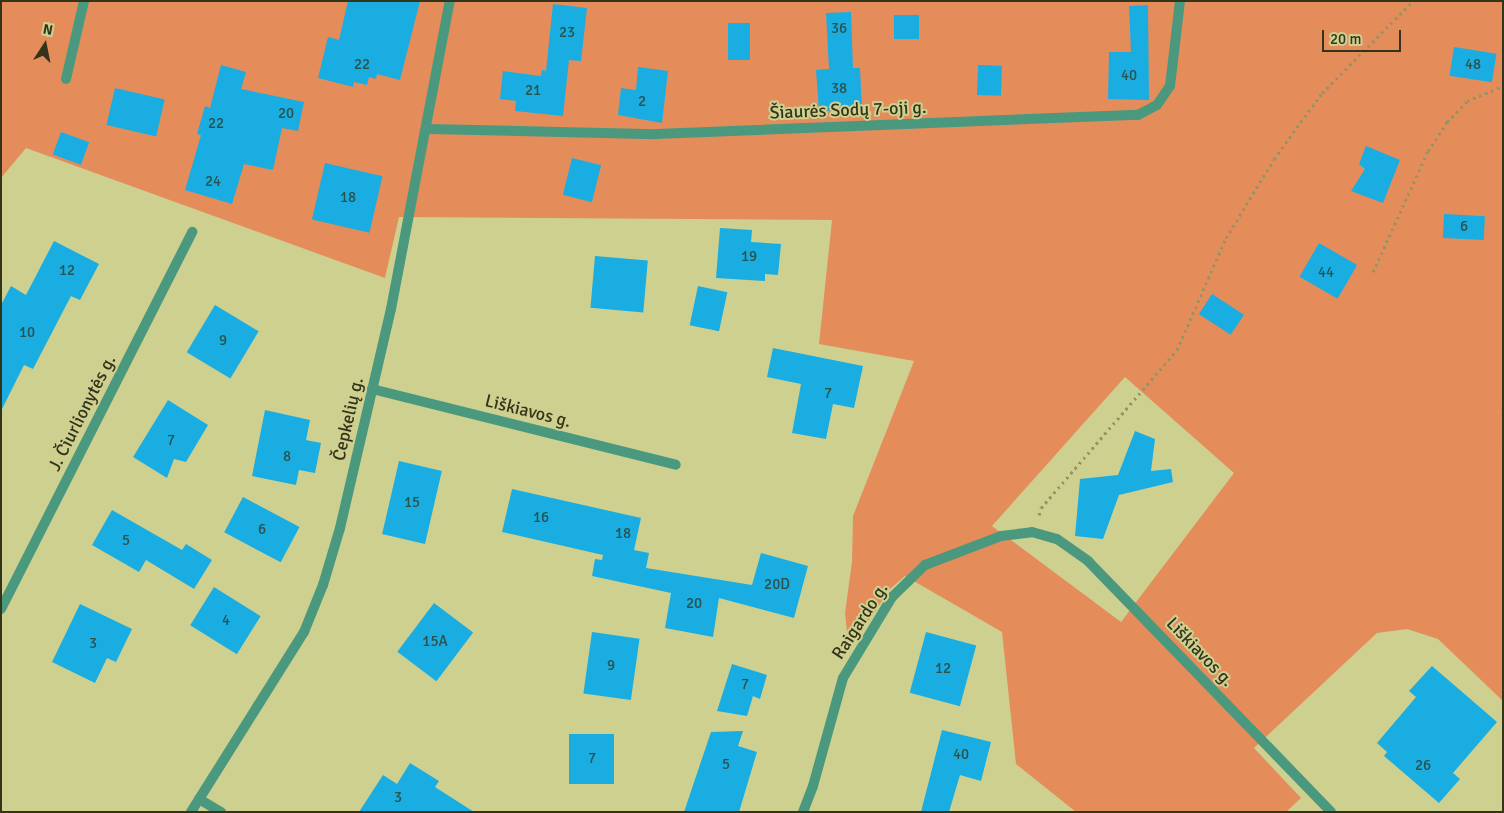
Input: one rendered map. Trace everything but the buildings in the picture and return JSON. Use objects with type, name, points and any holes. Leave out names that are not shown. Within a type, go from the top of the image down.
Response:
[{"type":"street","points":[[66,79],[84,1]]},
{"type":"street","name":"Čepkelių g.","points":[[191,812],[304,632],[340,528],[428,129],[450,1]]},
{"type":"street","name":"Šiaurės Sodų 7-oji g.","points":[[428,129],[656,134],[1138,115],[1157,105],[1170,86],[1180,1]]},
{"type":"street","name":"J. Čiurlionytės g.","points":[[1,609],[192,232]]},
{"type":"street","name":"Liškiavos g.","points":[[372,388],[676,465]]},
{"type":"street","name":"Raigardo g.","points":[[803,812],[813,786],[843,678],[892,597],[925,565],[1002,536],[1032,532]]},
{"type":"street","name":"Liškiavos g.","points":[[1032,532],[1057,539],[1088,561],[1331,812]]},
{"type":"street","points":[[199,799],[221,812]]},
{"type":"path","points":[[1032,532],[1041,508],[1176,350],[1226,238],[1274,159],[1322,93],[1413,1]]},
{"type":"path","points":[[1373,272],[1428,151],[1447,122],[1468,101],[1503,86]]},
{"type":"path","points":[[1503,406],[1503,447]]},
{"type":"shaded area","points":[[1,1],[1503,1],[1503,701],[1438,639],[1407,629],[1377,633],[1254,748],[1301,798],[1286,812],[1076,812],[1016,764],[1002,632],[905,576],[890,589],[849,650],[845,613],[852,562],[853,516],[914,361],[819,344],[832,220],[399,217],[385,278],[26,148],[1,178]],"holes":[[[1125,377],[1234,473],[1121,622],[992,526]]]}]
